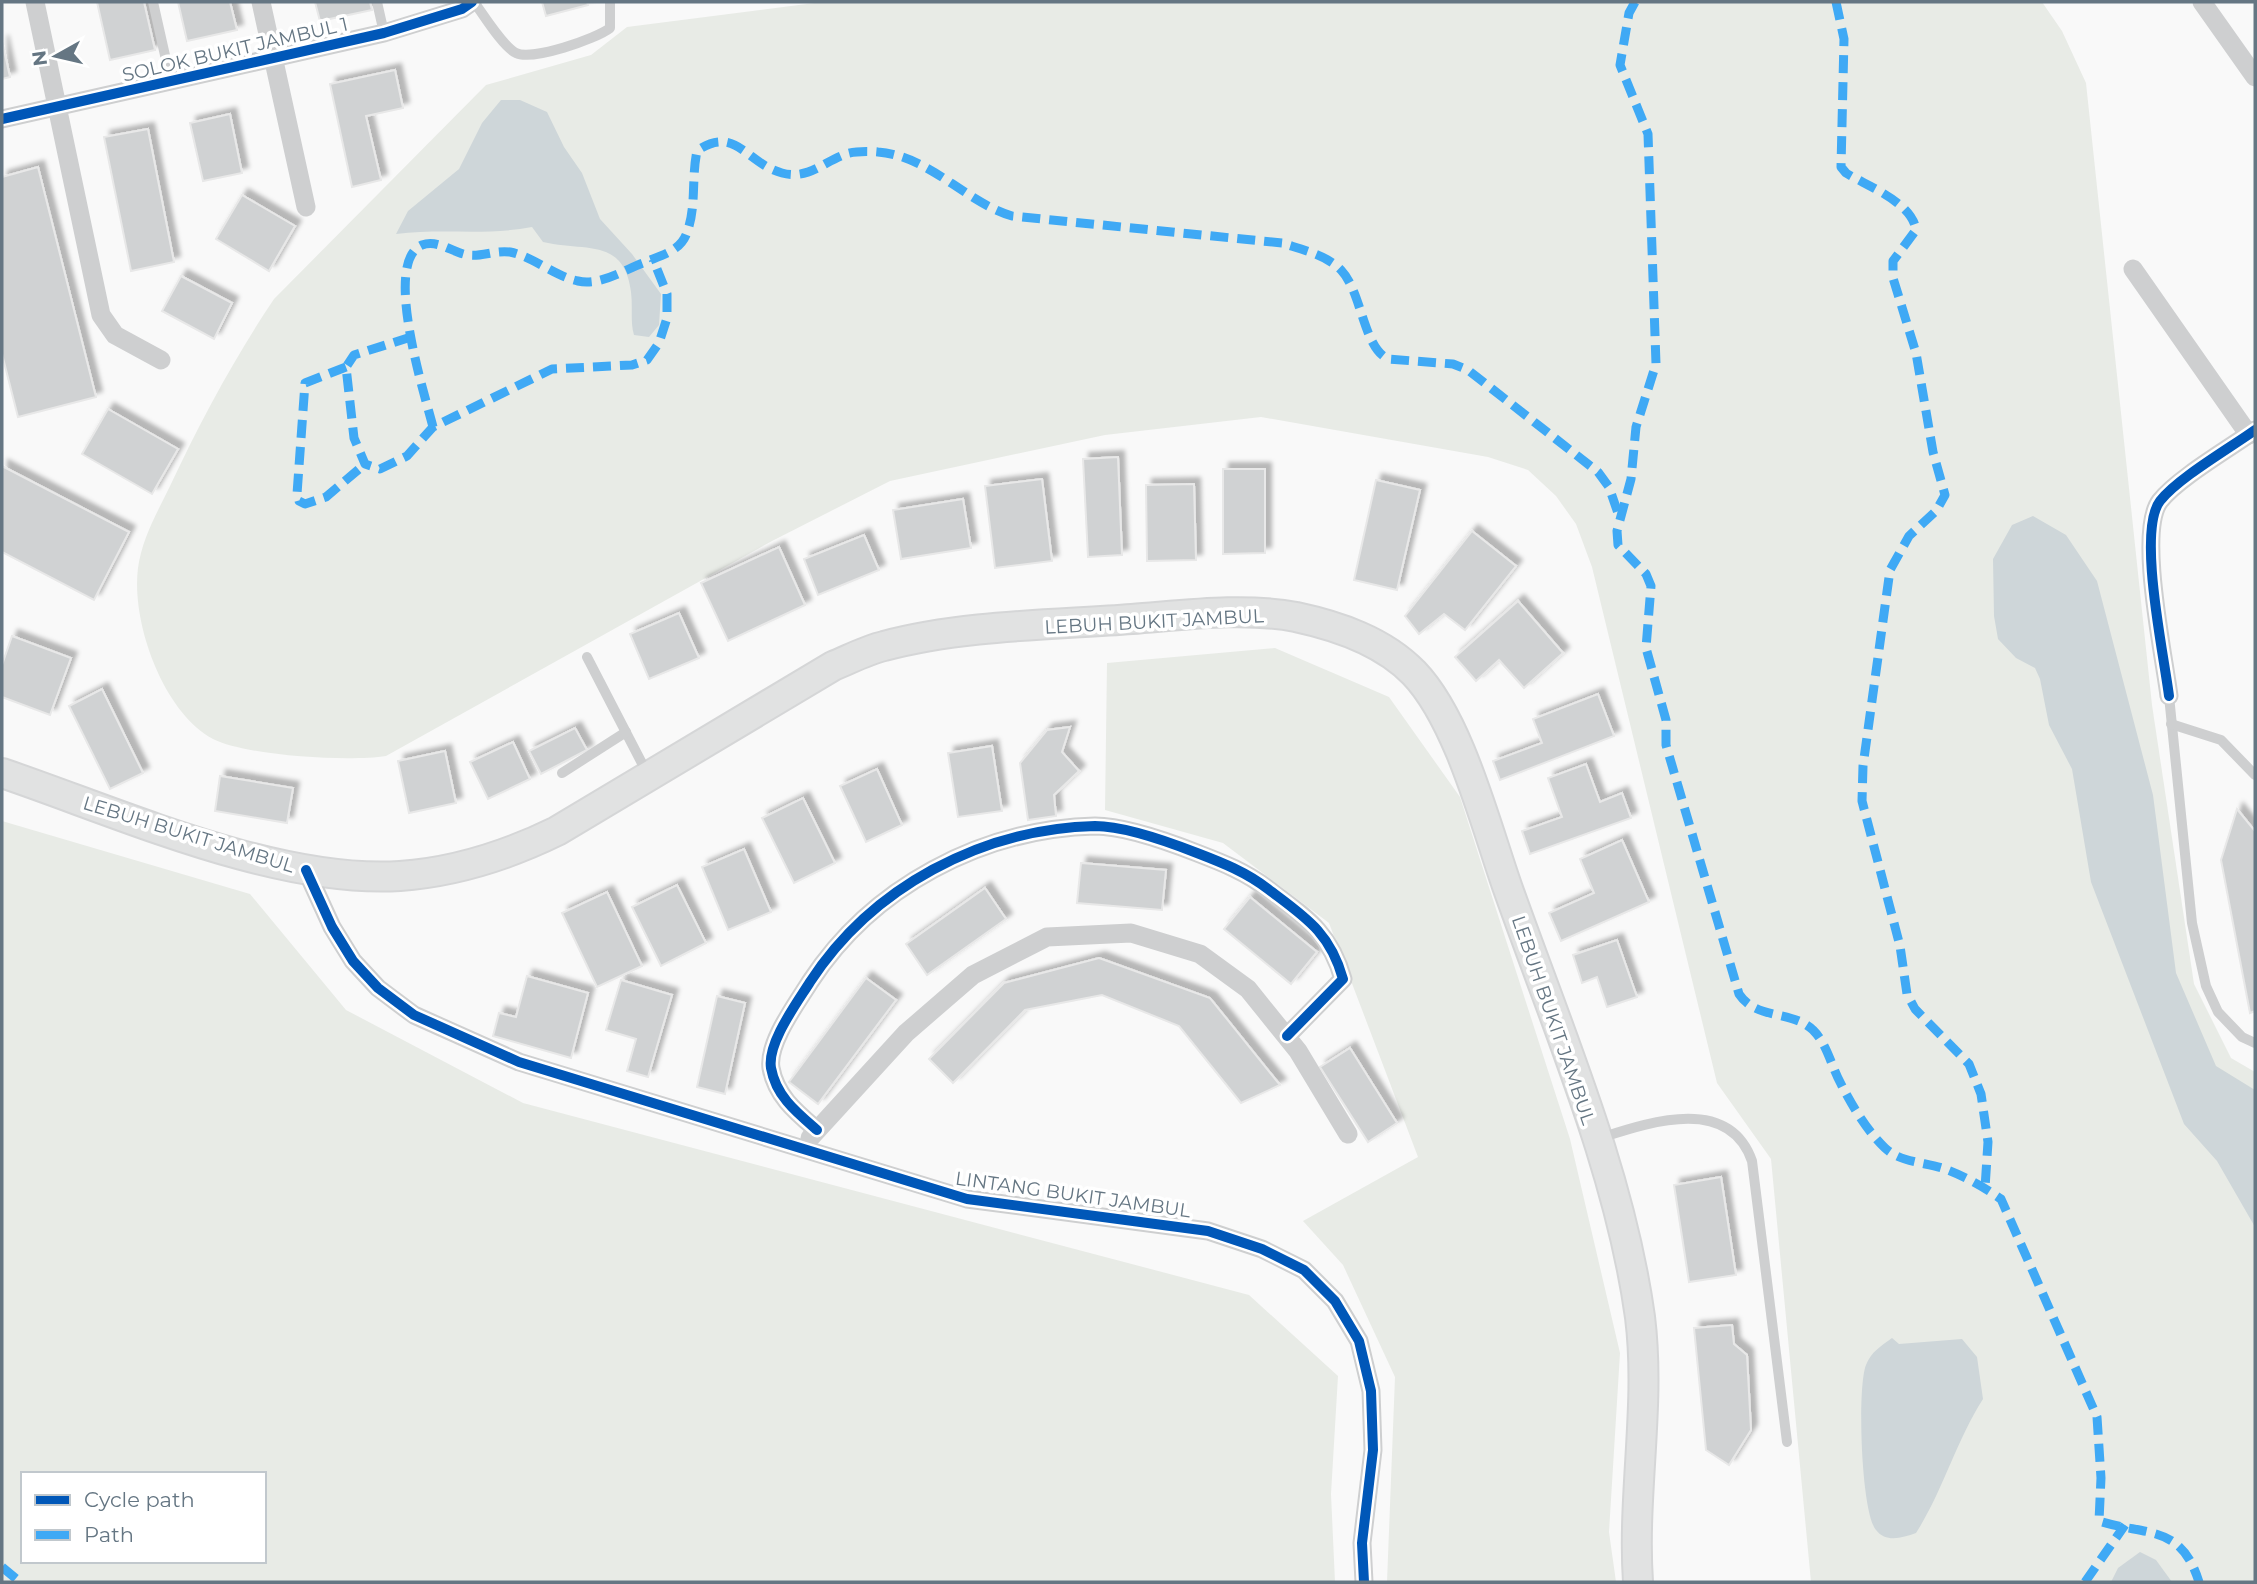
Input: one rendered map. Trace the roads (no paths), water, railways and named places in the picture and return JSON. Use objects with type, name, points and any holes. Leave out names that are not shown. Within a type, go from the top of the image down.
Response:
[{"type":"main road","name":"LEBUH BUKIT JAMBUL","points":[[2,773],[191,838],[306,870],[351,876],[400,876],[487,859],[522,848],[558,831],[834,666],[883,646],[1014,628],[1247,613],[1293,617],[1336,628],[1379,645],[1414,673],[1439,706],[1465,767],[1596,1140],[1626,1244],[1640,1320],[1643,1383],[1635,1541],[1638,1582]]},
{"type":"street","points":[[35,2],[101,315],[115,335],[161,360]]},
{"type":"street","points":[[261,2],[306,206]]},
{"type":"street","name":"SOLOK BUKIT JAMBUL 1","points":[[2,119],[384,33],[462,9],[473,2]]},
{"type":"street","points":[[2202,2],[2255,77]]},
{"type":"street","points":[[2133,269],[2252,432],[2174,488],[2161,500],[2153,514],[2149,546],[2169,696]]},
{"type":"street","points":[[817,1130],[785,1101],[775,1084],[771,1065],[774,1048],[793,1008],[826,958],[872,912],[914,878],[1001,839],[1097,826],[1166,841],[1248,873],[1319,929],[1337,957],[1343,979],[1287,1036]]},
{"type":"street","name":"LINTANG BUKIT JAMBUL","points":[[306,870],[332,927],[352,961],[378,988],[414,1015],[519,1062],[967,1199],[1208,1231],[1262,1249],[1304,1270],[1335,1301],[1359,1340],[1371,1391],[1373,1450],[1362,1543],[1364,1582]]},
{"type":"street","points":[[802,1148],[906,1033],[973,975],[1047,937],[1131,933],[1200,954],[1248,989],[1287,1036],[1348,1134]]},
{"type":"lane","points":[[153,2],[172,82]]},
{"type":"lane","points":[[377,2],[384,33]]},
{"type":"lane","points":[[473,2],[514,53],[527,56],[598,37],[610,28],[610,2]]},
{"type":"lane","points":[[587,657],[649,776]]},
{"type":"lane","points":[[2169,696],[2192,923],[2206,985],[2218,1012],[2242,1037],[2255,1043]]},
{"type":"lane","points":[[2171,724],[2221,740],[2255,775]]},
{"type":"lane","points":[[562,774],[626,732]]},
{"type":"lane","points":[[1596,1140],[1689,1117],[1721,1124],[1739,1135],[1747,1145],[1752,1161],[1787,1442]]}]
